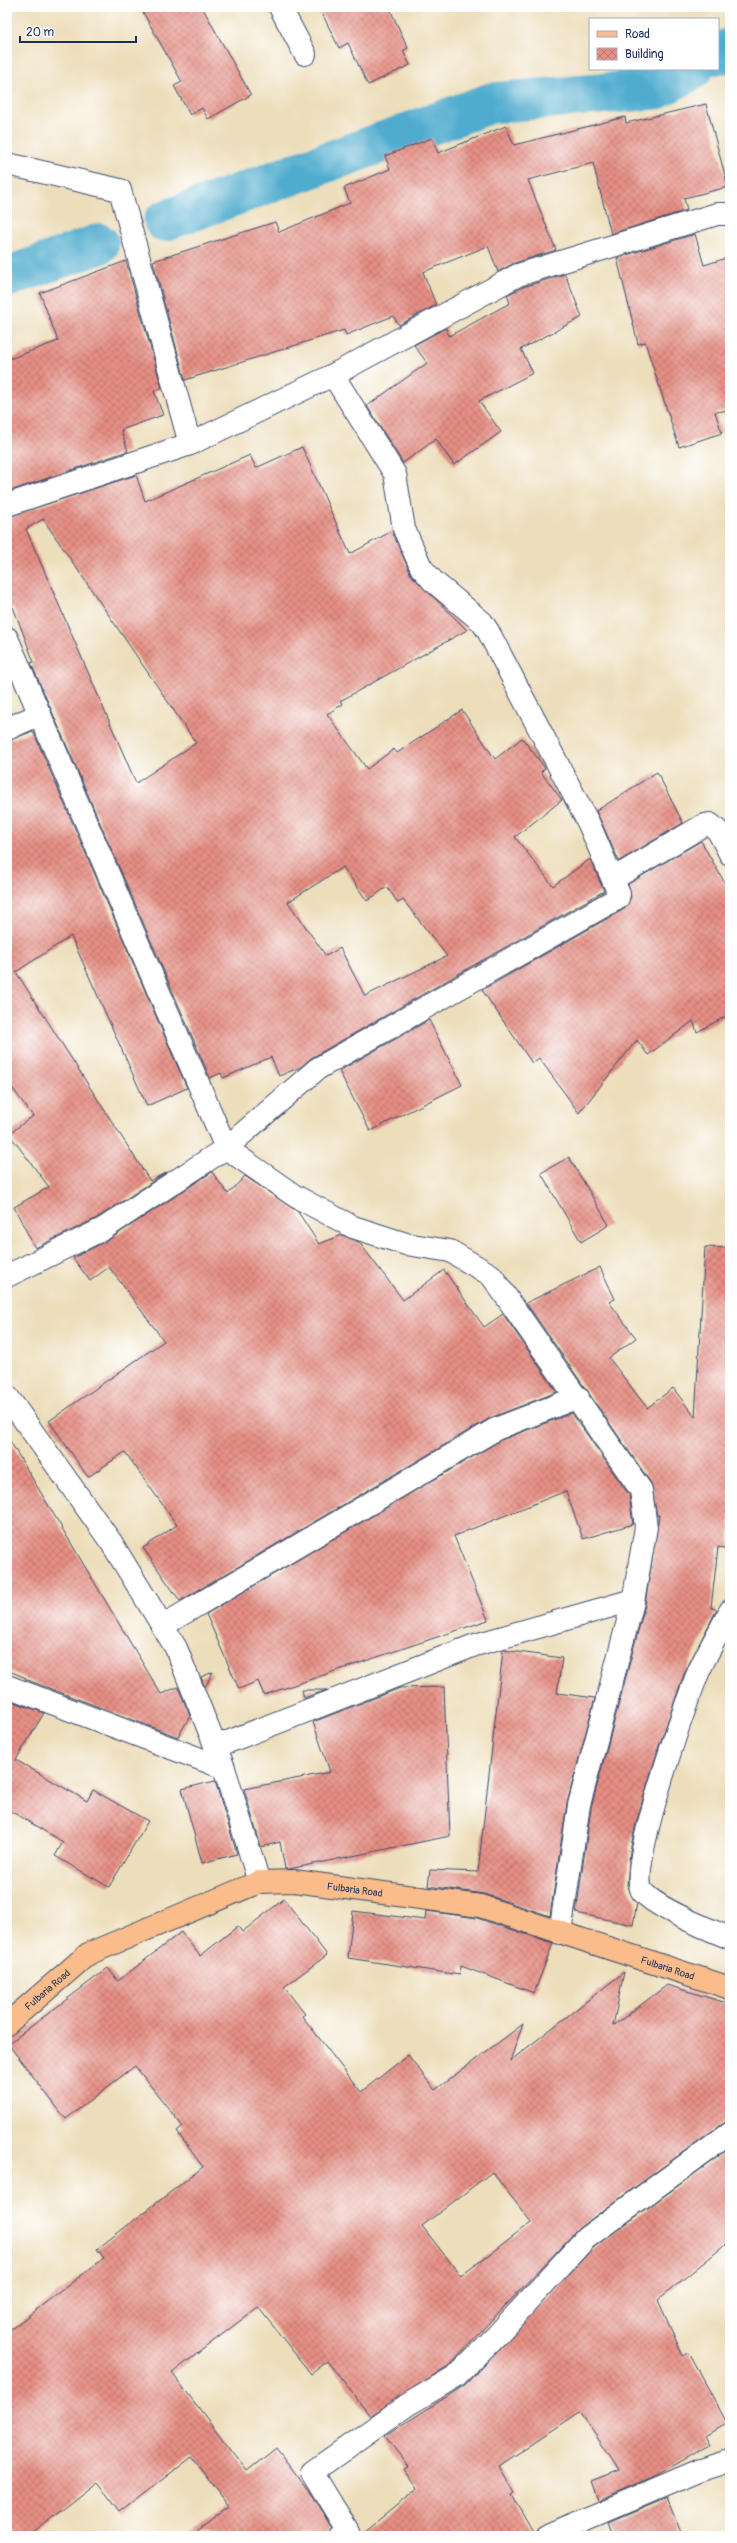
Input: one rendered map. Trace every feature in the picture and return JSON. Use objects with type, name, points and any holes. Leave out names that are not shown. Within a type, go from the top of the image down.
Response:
[{"type":"main road","name":"Fulbaria Road","points":[[7,2024],[88,1954],[259,1882],[294,1881],[480,1906],[730,1988]]},
{"type":"street","points":[[280,7],[304,54]]},
{"type":"street","points":[[7,164],[120,190],[190,444]]},
{"type":"street","points":[[7,505],[190,444],[333,375],[518,275],[717,214],[730,214]]},
{"type":"street","points":[[7,1276],[103,1229],[226,1148],[316,1069],[618,898],[620,894],[589,824],[488,631],[482,622],[433,582],[421,567],[404,529],[395,474],[333,375]]},
{"type":"street","points":[[7,638],[226,1148],[295,1196],[353,1228],[406,1244],[450,1251],[491,1275],[578,1397],[641,1490],[646,1526],[634,1600],[579,1805],[560,1933]]},
{"type":"street","points":[[7,728],[40,714]]},
{"type":"street","points":[[613,879],[702,826],[710,824],[718,831],[730,854]]},
{"type":"street","points":[[7,1396],[111,1542],[176,1648],[224,1768],[259,1882]]},
{"type":"street","points":[[162,1626],[496,1429],[578,1397]]},
{"type":"street","points":[[215,1747],[475,1645],[634,1600]]},
{"type":"street","points":[[730,1611],[696,1678],[642,1848],[639,1880],[642,1891],[657,1902],[689,1922],[730,1938]]},
{"type":"street","points":[[7,1686],[224,1768]]},
{"type":"street","points":[[341,2536],[348,2531],[312,2472],[407,2405],[456,2376],[497,2335],[586,2238],[730,2133]]},
{"type":"street","points":[[546,2536],[698,2471],[730,2460]]},
{"type":"building","points":[[140,7],[202,7],[251,95],[208,119],[202,108],[190,115],[174,86],[182,82]]},
{"type":"building","points":[[319,7],[389,7],[408,48],[403,51],[410,65],[368,85],[348,43],[339,48]]},
{"type":"building","points":[[706,104],[728,187],[684,198],[687,210],[611,234],[593,163],[528,180],[556,250],[514,263],[498,272],[488,246],[423,272],[436,305],[399,325],[393,316],[346,335],[344,330],[185,380],[153,261],[275,222],[279,232],[350,203],[344,188],[390,169],[385,156],[432,138],[438,153],[506,126],[514,145],[625,117],[626,123]]},
{"type":"building","points":[[695,234],[704,265],[730,257],[730,410],[715,412],[722,433],[679,447],[645,342],[638,344],[617,258]]},
{"type":"building","points":[[126,261],[162,388],[154,391],[163,415],[121,430],[128,451],[7,492],[7,360],[58,341],[40,293]]},
{"type":"building","points":[[565,274],[582,317],[521,349],[533,373],[479,401],[501,432],[454,465],[436,439],[403,463],[367,406],[427,363],[414,345],[446,328],[449,336],[510,303],[507,295],[523,287]]},
{"type":"building","points":[[302,447],[350,554],[392,531],[411,575],[467,630],[340,701],[343,704],[327,714],[367,769],[394,749],[397,753],[462,710],[495,759],[522,738],[545,768],[541,772],[562,800],[515,837],[553,886],[590,859],[604,891],[311,1058],[301,1067],[279,1076],[271,1057],[223,1078],[221,1073],[210,1078],[31,663],[34,662],[13,607],[7,609],[7,517],[136,475],[145,501],[250,455],[256,468]],"holes":[[[43,519],[196,743],[136,783],[26,529]],[[343,867],[367,901],[387,887],[398,903],[403,900],[447,956],[365,996],[340,948],[326,956],[288,902]]]},
{"type":"building","points":[[33,731],[187,1088],[147,1106],[71,936],[16,972],[150,1181],[167,1172],[97,1218],[35,1248],[14,1207],[49,1187],[9,1134],[33,1116],[7,1081],[7,741]]},
{"type":"building","points":[[657,772],[683,823],[619,861],[596,811]]},
{"type":"building","points":[[701,841],[730,892],[730,1014],[697,1032],[693,1021],[648,1055],[637,1040],[579,1113],[539,1058],[532,1063],[482,990],[624,909],[631,897],[628,884]]},
{"type":"building","points":[[429,1020],[462,1085],[370,1131],[339,1071]]},
{"type":"building","points":[[569,1157],[609,1225],[581,1242],[541,1173]]},
{"type":"building","points":[[212,1172],[228,1194],[245,1176],[298,1212],[319,1244],[342,1235],[359,1242],[403,1300],[444,1270],[484,1327],[503,1314],[557,1392],[490,1418],[180,1601],[143,1548],[177,1525],[125,1452],[88,1477],[49,1421],[164,1341],[109,1267],[90,1281],[73,1258],[110,1239]]},
{"type":"building","points":[[705,1247],[730,1248],[730,1549],[718,1547],[711,1608],[717,1609],[684,1674],[658,1749],[637,1819],[630,1851],[627,1885],[637,1903],[633,1925],[576,1913],[591,1808],[645,1605],[659,1515],[657,1516],[651,1483],[526,1303],[600,1267],[615,1299],[609,1302],[636,1338],[609,1358],[647,1408],[673,1388],[695,1417]]},
{"type":"building","points":[[572,1413],[629,1495],[633,1524],[583,1539],[566,1491],[454,1536],[488,1620],[264,1695],[258,1681],[239,1689],[206,1614],[501,1440]]},
{"type":"building","points":[[7,1436],[161,1694],[178,1687],[190,1716],[178,1737],[25,1679],[26,1678],[7,1670]]},
{"type":"building","points":[[503,1650],[562,1658],[557,1693],[595,1698],[567,1803],[550,1916],[484,1894],[428,1886],[430,1870],[478,1872]]},
{"type":"building","points":[[213,1672],[205,1687],[201,1677]]},
{"type":"building","points":[[444,1687],[450,1836],[289,1869],[285,1869],[280,1842],[261,1847],[244,1789],[330,1772],[313,1722],[400,1688]]},
{"type":"building","points":[[302,1690],[327,1690],[304,1698]]},
{"type":"building","points":[[12,1701],[44,1713],[16,1760],[87,1801],[93,1790],[148,1821],[109,1887],[55,1856],[63,1842],[7,1809],[7,1711]]},
{"type":"building","points":[[215,1781],[237,1854],[202,1863],[182,1789]]},
{"type":"building","points":[[284,1899],[327,1955],[284,1987],[305,2014],[302,2016],[361,2092],[408,2055],[435,2090],[523,2024],[510,2061],[624,1972],[613,2026],[667,1985],[730,2004],[730,2121],[723,2123],[579,2228],[448,2366],[370,2416],[328,2361],[311,2374],[258,2307],[172,2373],[247,2471],[276,2448],[309,2491],[332,2528],[329,2536],[189,2536],[229,2506],[192,2457],[120,2512],[97,2482],[27,2536],[7,2536],[7,2332],[104,2258],[97,2249],[203,2167],[177,2132],[183,2127],[135,2066],[66,2119],[8,2044],[108,1968],[118,1981],[181,1932],[200,1956],[238,1926],[242,1932]],"holes":[[[492,2172],[531,2222],[461,2276],[422,2226]]]},
{"type":"building","points":[[353,1911],[425,1920],[426,1911],[477,1918],[553,1943],[534,1993],[461,1966],[460,1975],[348,1958]]},
{"type":"building","points":[[730,2148],[730,2241],[658,2300],[683,2356],[689,2353],[727,2423],[705,2436],[710,2445],[657,2475],[598,2500],[591,2481],[619,2470],[580,2412],[499,2466],[515,2493],[512,2495],[534,2533],[534,2536],[359,2536],[418,2488],[404,2468],[408,2466],[385,2436],[465,2385],[594,2247]]},
{"type":"building","points":[[667,2498],[682,2536],[613,2536],[608,2523]]},
{"type":"waterway","points":[[719,54],[730,48]]},
{"type":"waterway","points":[[164,221],[491,103],[657,89],[691,70]]},
{"type":"waterway","points":[[7,277],[99,244]]}]
